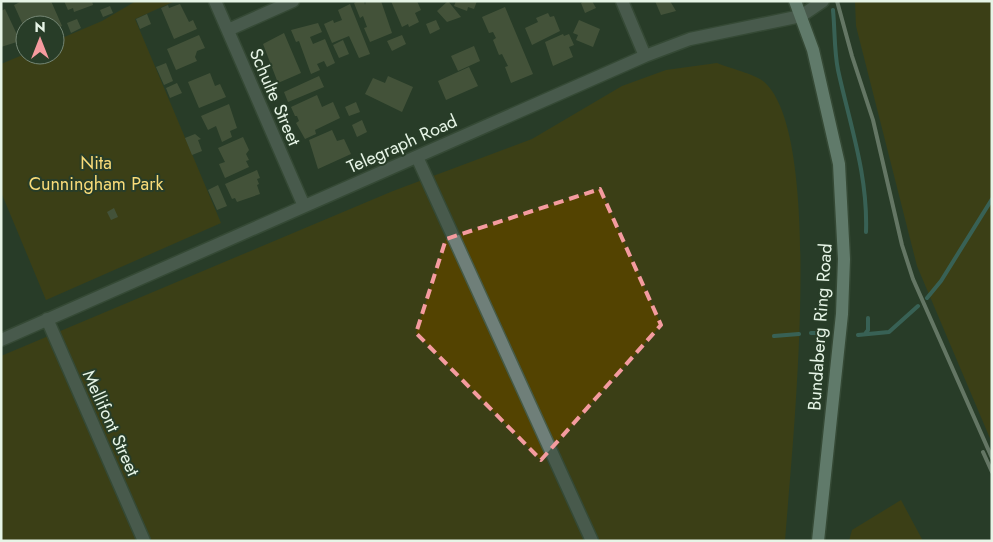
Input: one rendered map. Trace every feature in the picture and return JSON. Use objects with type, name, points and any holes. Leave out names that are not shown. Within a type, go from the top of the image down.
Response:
[{"type":"main road","name":"Bundaberg Ring Road","points":[[795,1],[815,60],[839,164],[844,259],[841,324],[818,541]]},
{"type":"street","name":"Schulte Street","points":[[215,1],[304,206]]},
{"type":"street","points":[[228,30],[293,1]]},
{"type":"street","points":[[622,1],[645,56]]},
{"type":"street","name":"Telegraph Road","points":[[1,340],[645,56],[690,39],[801,16],[823,1]]},
{"type":"street","points":[[417,157],[592,541]]},
{"type":"street","name":"Mellifont Street","points":[[47,319],[144,541]]},
{"type":"highlighted area","points":[[600,189],[661,325],[541,460],[416,333],[446,239]]},
{"type":"green space","name":"Nita Cunningham Park","points":[[136,1],[175,1],[135,19],[221,223],[46,300],[1,192],[1,64],[15,58],[15,65],[65,65],[65,37],[102,21]]},
{"type":"green space","points":[[855,1],[992,1],[992,443],[917,266],[856,26]]},
{"type":"green space","points":[[717,63],[763,81],[783,112],[794,163],[800,227],[800,299],[798,372],[785,541],[1,541],[1,356],[393,191],[532,139],[622,86],[666,70]]},
{"type":"green space","points":[[901,500],[923,541],[849,541],[852,530]]},
{"type":"building","points":[[22,1],[51,1],[57,15],[18,15],[14,5]]},
{"type":"building","points":[[64,1],[92,1],[93,5],[74,12],[73,8],[68,10]]},
{"type":"building","points":[[364,1],[365,5],[366,1],[381,1],[392,33],[370,42],[364,28],[367,27],[363,16],[360,18],[354,3]]},
{"type":"building","points":[[391,1],[417,1],[421,10],[415,13],[419,22],[409,27],[408,24],[402,27]]},
{"type":"building","points":[[448,1],[461,17],[447,22],[437,11]]},
{"type":"building","points":[[456,1],[477,1],[474,9],[468,7],[467,11],[454,6]]},
{"type":"building","points":[[592,1],[596,8],[585,13],[581,3]]},
{"type":"building","points":[[655,1],[670,1],[676,11],[661,15]]},
{"type":"building","points":[[180,4],[189,22],[193,20],[197,29],[174,39],[161,8],[168,5],[169,8]]},
{"type":"building","points":[[350,4],[370,54],[359,58],[349,36],[332,43],[324,24],[333,20],[334,23],[342,20],[338,10]]},
{"type":"building","points":[[110,6],[113,13],[103,17],[100,10]]},
{"type":"building","points":[[505,7],[533,74],[511,83],[505,67],[508,66],[502,54],[499,55],[493,40],[496,38],[493,32],[489,33],[482,17]]},
{"type":"building","points":[[5,9],[15,30],[15,43],[1,47],[1,11]]},
{"type":"building","points":[[548,13],[550,17],[554,16],[560,31],[532,45],[525,28],[538,22],[536,18]]},
{"type":"building","points":[[147,14],[151,24],[140,29],[136,19]]},
{"type":"building","points":[[77,19],[81,28],[71,33],[67,23]]},
{"type":"building","points":[[436,20],[440,29],[430,34],[426,24]]},
{"type":"building","points":[[579,20],[600,29],[593,47],[576,40],[578,35],[573,33]]},
{"type":"building","points":[[318,23],[322,32],[310,37],[313,44],[325,39],[335,63],[327,67],[324,61],[317,64],[320,70],[311,74],[299,41],[296,42],[291,30]]},
{"type":"building","points":[[284,33],[301,73],[278,83],[263,44]]},
{"type":"building","points":[[563,34],[564,36],[569,34],[574,45],[569,47],[573,57],[553,66],[545,42]]},
{"type":"building","points":[[199,35],[205,48],[197,51],[195,57],[197,61],[176,70],[167,49]]},
{"type":"building","points":[[402,35],[406,44],[392,51],[387,41]]},
{"type":"building","points":[[343,40],[349,54],[339,58],[333,45]]},
{"type":"building","points":[[474,46],[480,61],[458,71],[451,56]]},
{"type":"building","points":[[166,63],[173,81],[164,85],[156,67]]},
{"type":"building","points":[[469,67],[478,86],[446,100],[438,81]]},
{"type":"building","points":[[210,73],[215,86],[220,84],[226,97],[199,108],[188,82]]},
{"type":"building","points":[[319,76],[324,87],[288,102],[284,92]]},
{"type":"building","points":[[388,76],[413,87],[402,112],[365,94],[373,78],[385,83]]},
{"type":"building","points":[[177,83],[182,93],[170,98],[166,88]]},
{"type":"building","points":[[317,95],[322,107],[333,102],[340,118],[315,130],[316,134],[305,139],[296,123],[299,121],[297,116],[295,116],[291,107]]},
{"type":"building","points":[[356,102],[360,112],[349,116],[345,107]]},
{"type":"building","points":[[229,104],[237,128],[230,131],[232,137],[222,142],[216,126],[208,130],[201,116]]},
{"type":"building","points":[[362,120],[367,132],[357,137],[352,125]]},
{"type":"building","points":[[332,130],[337,141],[344,139],[351,154],[318,169],[309,140]]},
{"type":"building","points":[[195,134],[201,139],[198,140],[202,151],[192,155],[185,138]]},
{"type":"building","points":[[243,137],[249,150],[246,154],[249,160],[246,161],[249,167],[225,178],[219,164],[225,162],[218,148]]},
{"type":"building","points":[[257,170],[260,178],[257,179],[259,184],[257,185],[260,194],[237,202],[235,198],[232,199],[225,184]]},
{"type":"building","points":[[218,185],[227,206],[217,210],[208,190]]},
{"type":"building","points":[[114,208],[118,217],[111,220],[107,212]]},
{"type":"waterway","points":[[833,10],[838,70],[853,130],[864,190],[866,232]]},
{"type":"waterway","points":[[927,298],[941,281],[992,199]]},
{"type":"waterway","points":[[858,335],[889,332],[918,306]]},
{"type":"waterway","points":[[865,334],[868,330],[868,318]]},
{"type":"waterway","points":[[811,333],[824,333]]},
{"type":"waterway","points":[[774,336],[799,334]]},
{"type":"railway","points":[[837,1],[852,56],[873,120],[902,245],[913,279],[992,458]]},
{"type":"railway","points":[[983,452],[992,472]]}]
